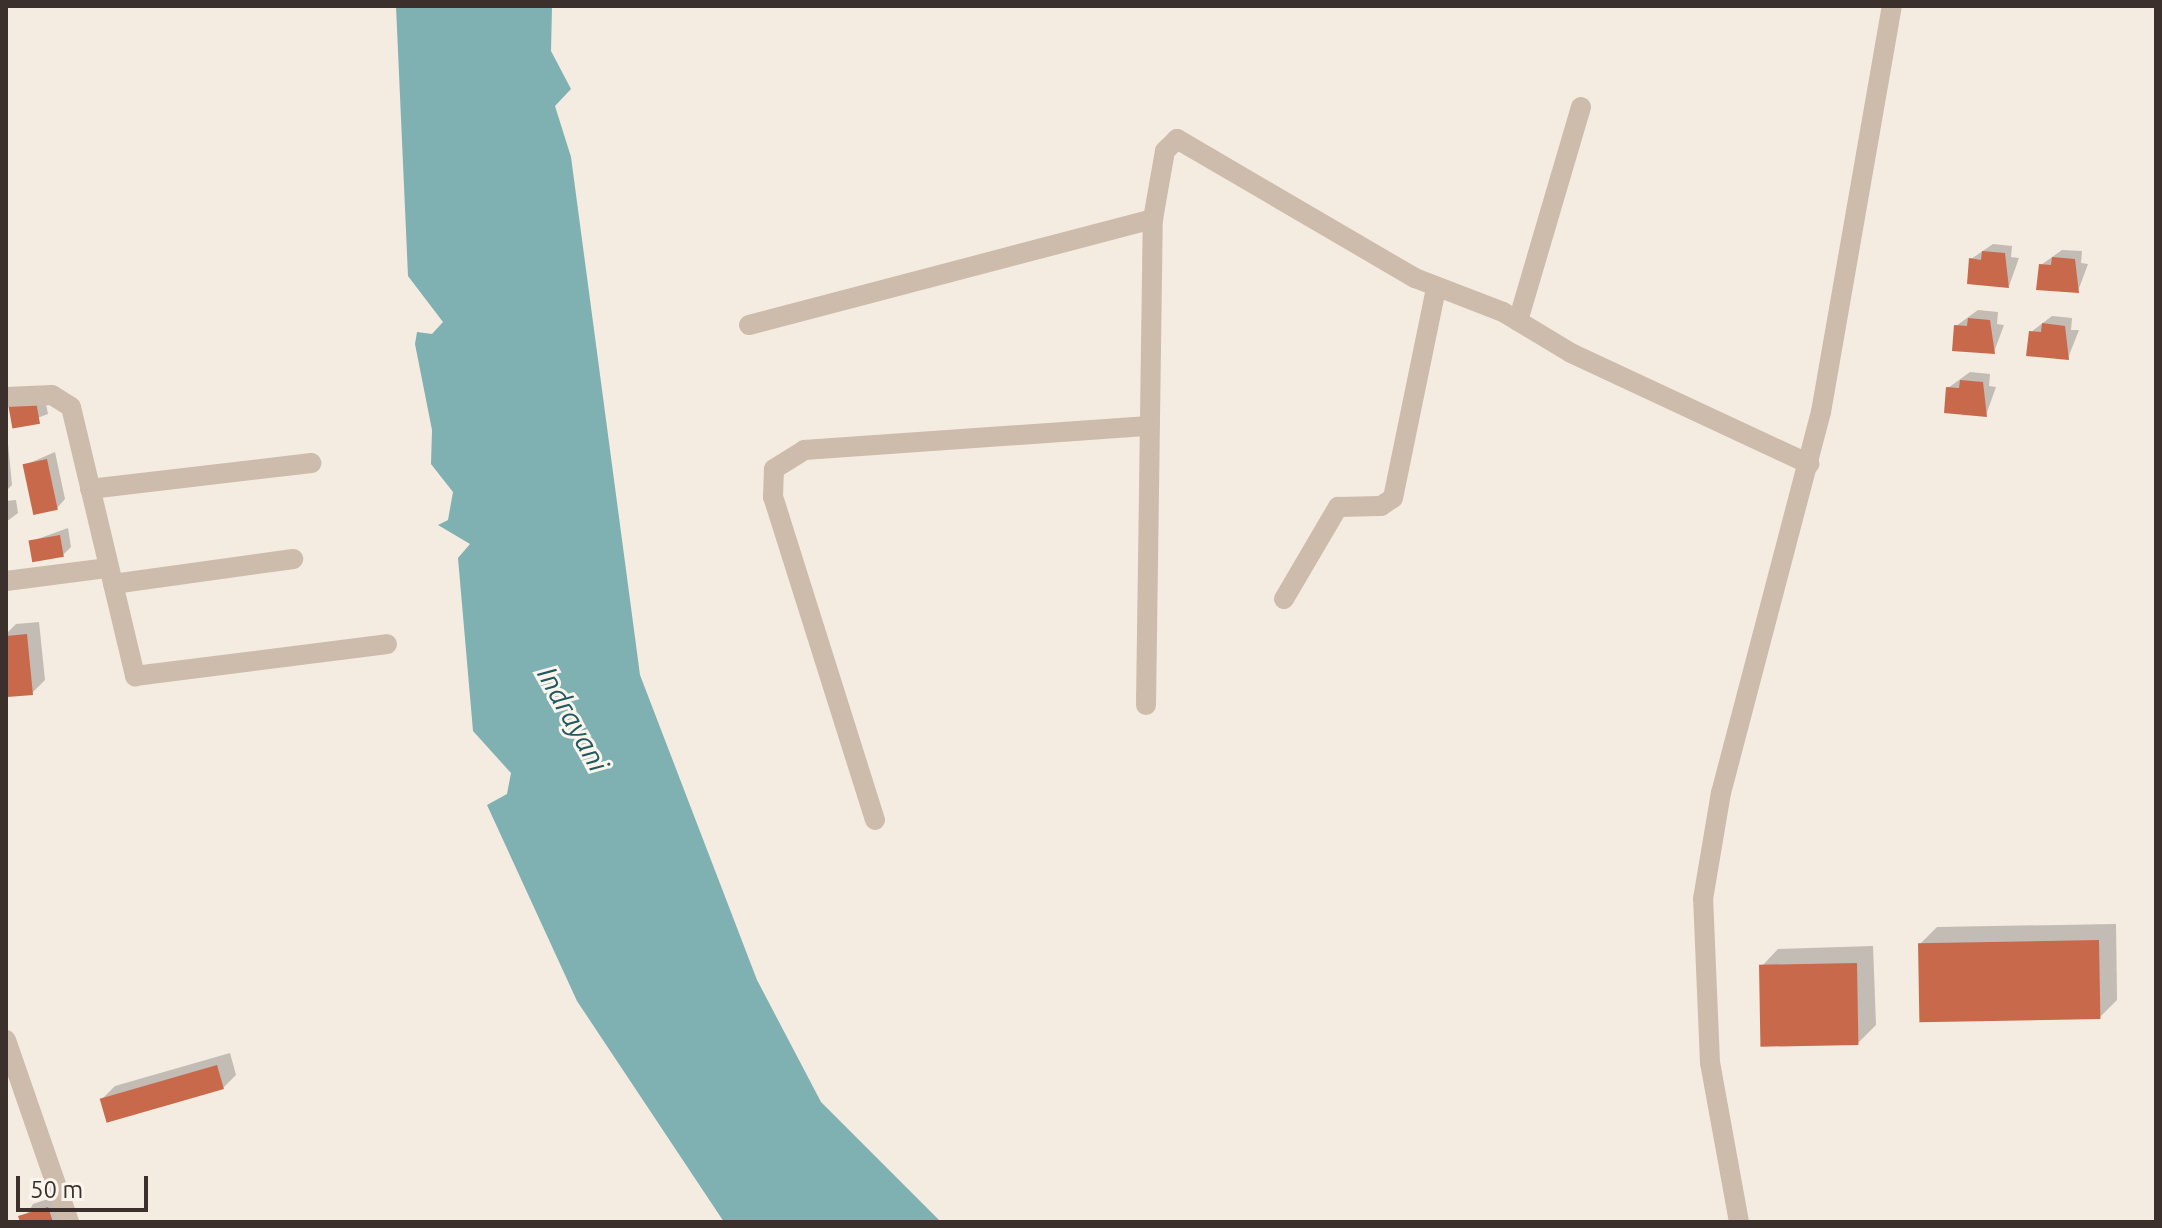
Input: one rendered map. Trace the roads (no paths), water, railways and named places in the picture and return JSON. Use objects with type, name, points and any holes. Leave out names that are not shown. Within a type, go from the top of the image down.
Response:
[{"type":"street","points":[[1739,1222],[1710,1063],[1703,899],[1721,793],[1809,464],[1892,6]]},
{"type":"street","points":[[1518,321],[1581,107]]},
{"type":"street","points":[[1146,705],[1145,426],[1153,219],[1165,151],[1177,139],[1436,288],[1518,321],[1809,464]]},
{"type":"street","points":[[749,325],[1153,219]]},
{"type":"street","points":[[1284,599],[1338,507],[1381,506],[1393,498],[1436,288]]},
{"type":"street","points":[[6,397],[65,399],[90,489],[131,667],[142,679],[387,644]]},
{"type":"street","points":[[875,820],[773,497],[774,469],[804,450],[1145,426]]},
{"type":"street","points":[[90,489],[311,463]]},
{"type":"street","points":[[6,581],[110,576],[293,559]]},
{"type":"street","points":[[7,1044],[69,1222]]},
{"type":"water","name":"Indrayani","points":[[396,6],[552,6],[551,51],[571,89],[555,106],[571,157],[640,675],[757,980],[821,1102],[941,1222],[724,1222],[577,1001],[487,805],[507,794],[511,773],[473,731],[458,558],[470,544],[438,525],[448,520],[453,492],[431,464],[432,430],[415,344],[417,332],[432,334],[443,322],[408,276]]}]
